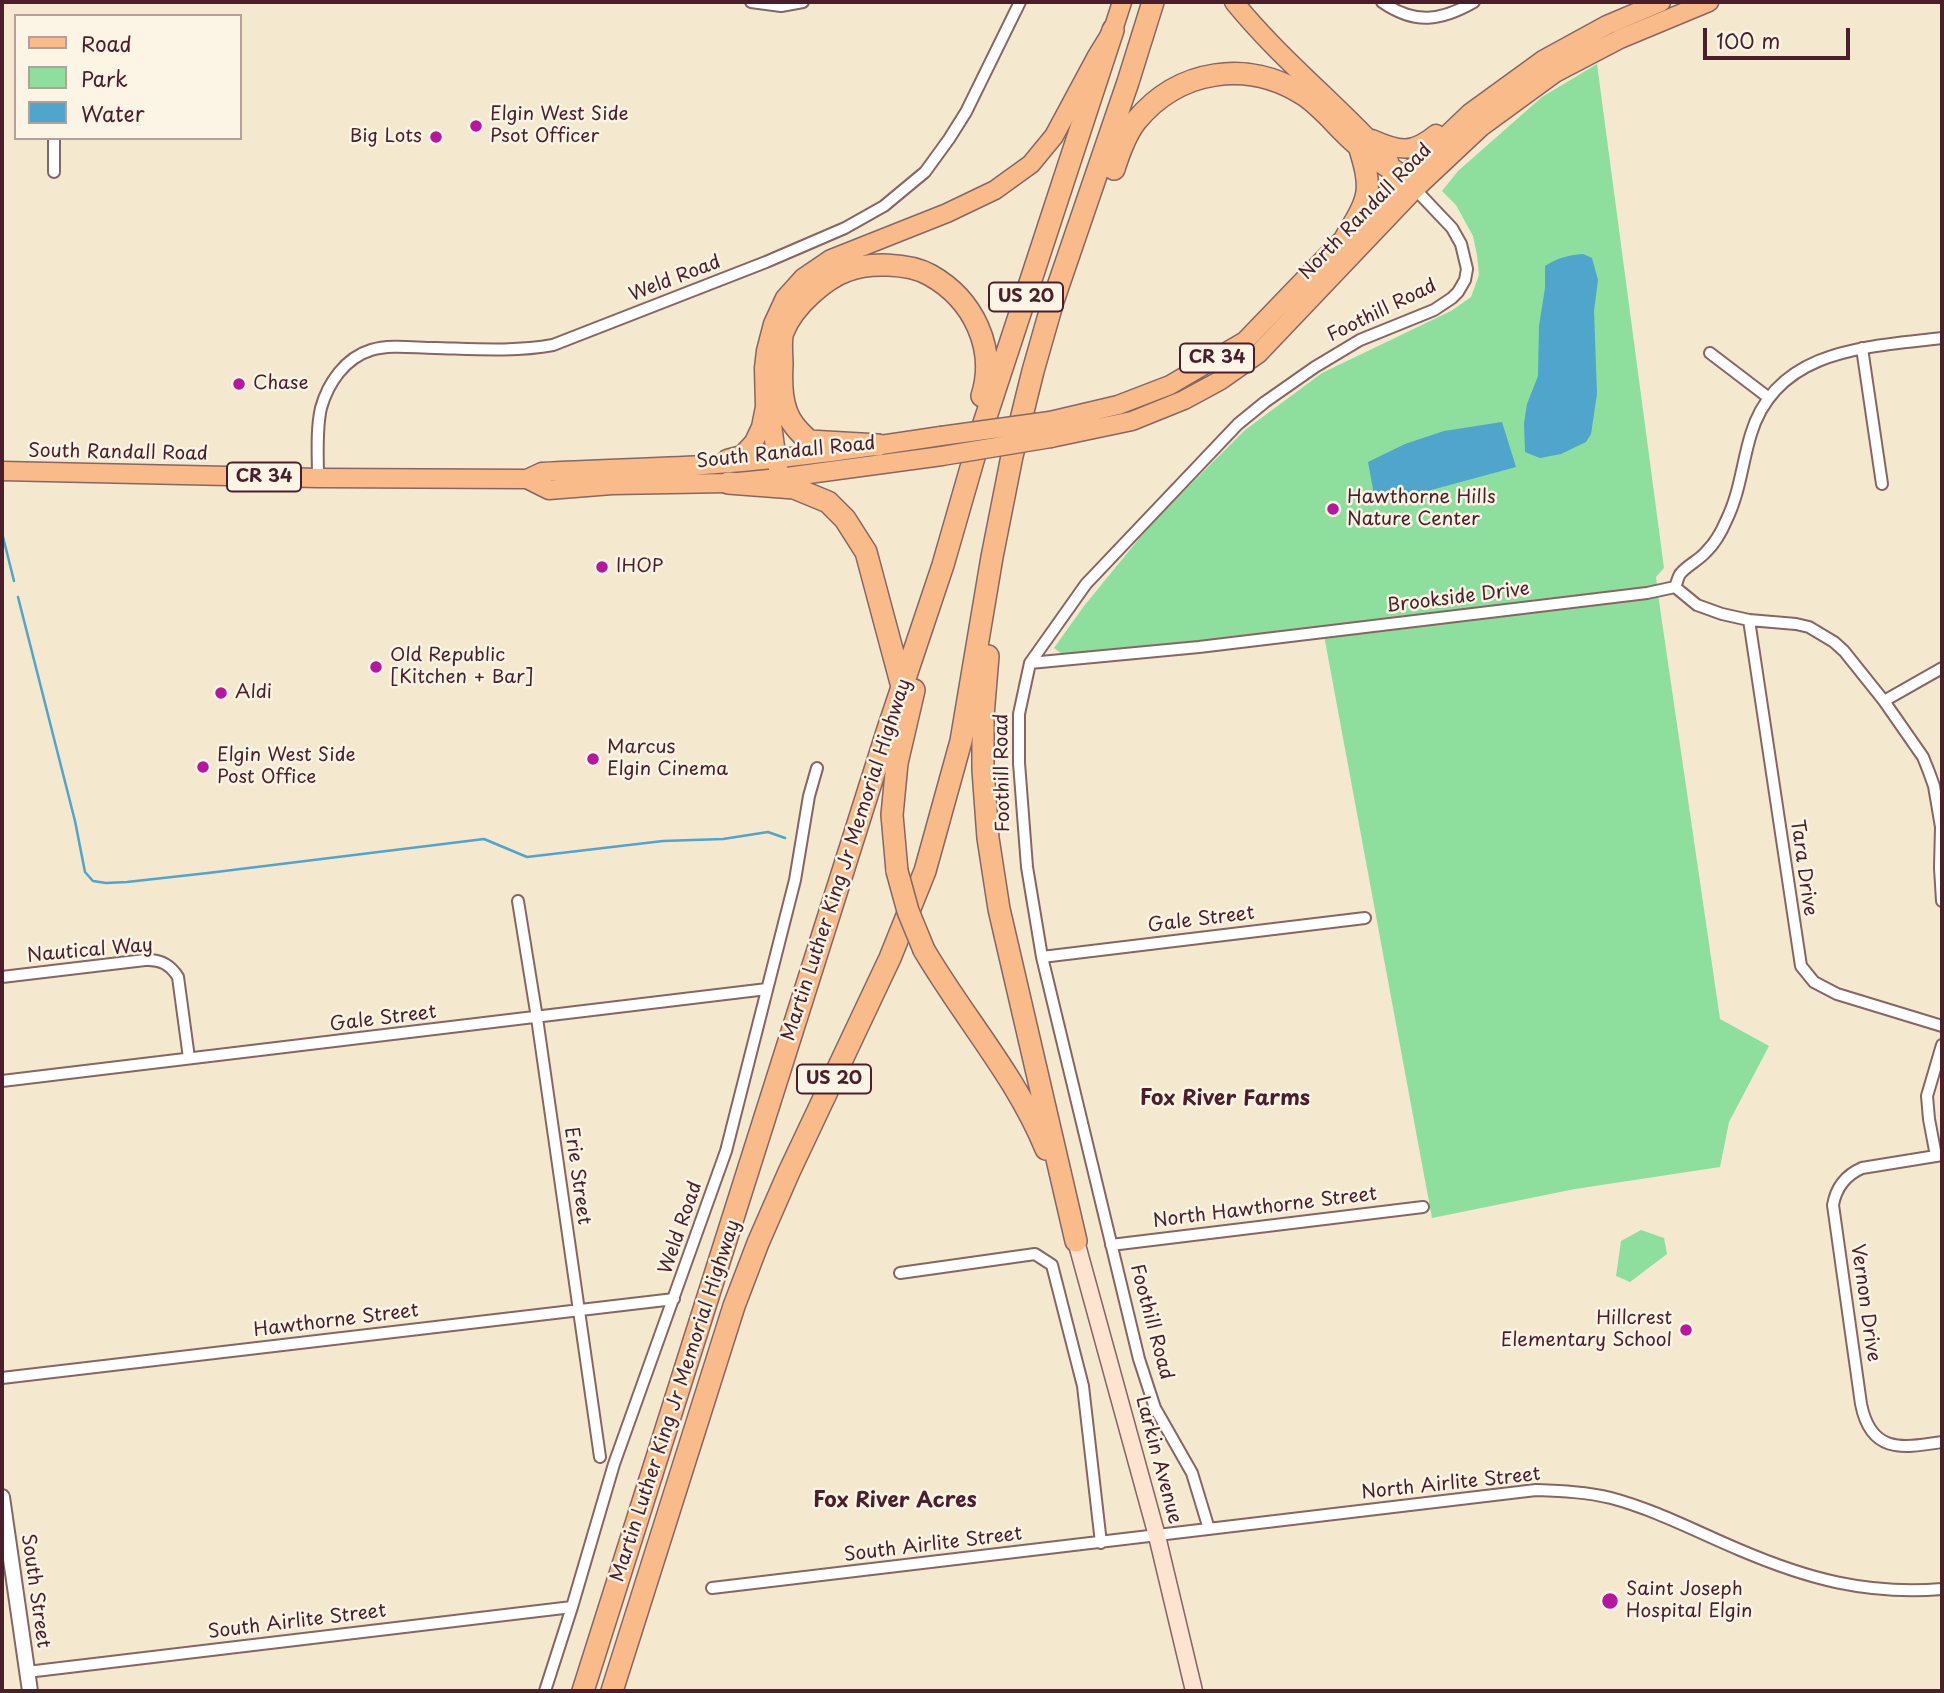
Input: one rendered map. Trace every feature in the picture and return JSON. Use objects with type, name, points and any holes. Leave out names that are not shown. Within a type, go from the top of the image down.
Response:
[{"type":"highway","name":"US 20","points":[[1053,301],[1153,2]]},
{"type":"highway","name":"Martin Luther King Jr Memorial Highway","points":[[583,1691],[888,729],[943,565],[984,426],[1113,30]]},
{"type":"highway","points":[[1053,301],[1074,270],[1122,146],[1135,123],[1155,101],[1177,87],[1203,77],[1225,73],[1252,74],[1278,82],[1307,97],[1364,142],[1409,183]]},
{"type":"highway","points":[[1346,237],[1363,209],[1368,192],[1364,142]]},
{"type":"highway","points":[[877,446],[809,441],[793,424],[783,397],[782,382],[783,334],[798,306],[820,286],[846,271],[872,265],[903,267],[928,274],[955,293],[974,317],[984,343],[987,373],[888,729]]},
{"type":"highway","name":"Martin Luther King Jr Memorial Highway","points":[[612,1691],[734,1306],[753,1256],[789,1172],[890,958],[925,871],[961,741],[1012,456],[1053,301]]},
{"type":"highway","points":[[1012,456],[983,716],[983,770],[988,838],[999,909],[1076,1241]]},
{"type":"highway","points":[[728,483],[794,488],[828,502],[845,519],[866,552],[901,683]]},
{"type":"highway","points":[[943,565],[897,763],[892,815],[897,872],[908,911],[925,950],[944,983],[1017,1090],[1039,1132],[1053,1165],[1076,1241]]},
{"type":"main road","name":"US 20","points":[[1113,30],[1122,2]]},
{"type":"main road","points":[[1234,2],[1364,142],[1404,149],[1417,147],[1472,102],[1499,92]]},
{"type":"main road","name":"North Randall Road","points":[[1051,430],[1132,421],[1184,400],[1221,380],[1258,354],[1470,113],[1543,60],[1606,25],[1661,2]]},
{"type":"main road","name":"North Randall Road","points":[[1051,430],[1170,385],[1245,341],[1346,237],[1481,127],[1555,74],[1620,40],[1709,2]]},
{"type":"main road","points":[[704,465],[742,455],[754,442],[761,427],[765,407],[764,368],[773,324],[785,298],[803,278],[831,259],[947,213],[995,190],[1031,164],[1054,136],[1113,30]]},
{"type":"main road","points":[[764,368],[779,478]]},
{"type":"main road","name":"South Randall Road","points":[[2,471],[318,478],[527,479],[542,472],[704,465],[877,446],[941,436],[1051,430]]},
{"type":"main road","name":"South Randall Road","points":[[527,479],[549,490],[612,485],[728,483],[942,456],[1051,430]]},
{"type":"main road","name":"Larkin Avenue","points":[[1076,1241],[1157,1536],[1194,1691]]},
{"type":"street","points":[[751,2],[781,6],[803,2]]},
{"type":"street","name":"Weld Road","points":[[318,478],[319,422],[324,398],[341,370],[366,352],[391,347],[520,348],[553,345],[784,254],[845,228],[884,206],[925,172],[949,139],[966,111],[1020,2]]},
{"type":"street","points":[[1382,2],[1403,14],[1425,18],[1450,14],[1474,2]]},
{"type":"street","points":[[54,140],[54,172]]},
{"type":"street","name":"Foothill Road","points":[[1209,1529],[1192,1473],[1155,1408],[1139,1359],[1042,957],[1027,867],[1019,763],[1019,714],[1030,663],[1086,584],[1238,424],[1265,402],[1349,346],[1434,310],[1458,292],[1465,280],[1466,269],[1461,244],[1452,228],[1409,183]]},
{"type":"street","points":[[1942,338],[1862,348],[1830,356],[1808,364],[1787,378],[1760,411],[1751,433],[1736,496],[1718,538],[1680,574],[1675,587],[1696,605],[1749,620],[1808,627],[1844,650],[1923,757],[1934,786],[1942,827],[1942,901]]},
{"type":"street","points":[[1862,348],[1882,484]]},
{"type":"street","points":[[1710,353],[1769,398]]},
{"type":"street","name":"Brookside Drive","points":[[1030,663],[1199,648],[1647,593],[1675,587]]},
{"type":"street","name":"Tara Drive","points":[[1749,620],[1801,966],[1814,982],[1837,994],[1942,1026]]},
{"type":"street","points":[[1884,701],[1942,668]]},
{"type":"street","name":"Weld Road","points":[[545,1691],[614,1464],[726,1151],[795,880],[809,796],[817,768]]},
{"type":"street","name":"Erie Street","points":[[518,901],[600,1457]]},
{"type":"street","name":"Gale Street","points":[[1042,957],[1365,918]]},
{"type":"street","name":"Nautical Way","points":[[2,977],[145,960],[161,961],[174,970],[178,977],[189,1058]]},
{"type":"street","name":"Gale Street","points":[[2,1082],[767,989]]},
{"type":"street","points":[[1939,1155],[1929,1119],[1927,1096],[1942,1045]]},
{"type":"street","name":"Vernon Drive","points":[[1939,1155],[1855,1171],[1836,1193],[1833,1205],[1865,1421],[1873,1433],[1885,1443],[1903,1447],[1942,1442]]},
{"type":"street","name":"North Hawthorne Street","points":[[1111,1245],[1423,1207]]},
{"type":"street","points":[[900,1273],[1035,1254],[1052,1265],[1083,1386],[1101,1543]]},
{"type":"street","name":"Hawthorne Street","points":[[2,1378],[674,1299]]},
{"type":"street","name":"North Airlite Street","points":[[1157,1536],[1525,1491],[1581,1493],[1611,1498],[1664,1515],[1784,1568],[1841,1584],[1892,1590],[1942,1589]]},
{"type":"street","name":"South Street","points":[[2,1497],[30,1691]]},
{"type":"street","name":"South Airlite Street","points":[[712,1588],[1157,1536]]},
{"type":"street","name":"South Airlite Street","points":[[27,1672],[572,1607]]},
{"type":"green space","name":"Hawthorne Hills Nature Center","points":[[1597,64],[1664,568],[1656,577],[1720,1019],[1769,1046],[1729,1122],[1720,1167],[1575,1189],[1432,1218],[1323,630],[1062,654],[1054,648],[1084,606],[1151,524],[1245,430],[1322,373],[1451,311],[1471,297],[1479,275],[1473,236],[1456,205],[1442,191],[1458,171],[1542,97]]},
{"type":"green space","points":[[1641,1230],[1664,1238],[1667,1254],[1630,1282],[1616,1276],[1621,1241]]},
{"type":"water","points":[[1583,254],[1592,258],[1598,280],[1594,311],[1597,394],[1591,434],[1586,442],[1561,454],[1540,458],[1525,452],[1524,423],[1527,404],[1538,376],[1539,326],[1545,288],[1545,266],[1563,257]]},
{"type":"water","points":[[1502,422],[1516,467],[1376,505],[1368,462],[1405,444],[1444,431]]},
{"type":"waterway","points":[[2,533],[14,581]]},
{"type":"waterway","points":[[18,597],[75,821],[85,872],[93,881],[127,882],[484,839],[527,857],[663,841],[723,839],[768,832],[785,838]]},
{"type":"place","name":"Elgin West Side Psot Officer","points":[[476,126]]},
{"type":"place","name":"Big Lots","points":[[436,137]]},
{"type":"place","name":"Chase","points":[[239,384]]},
{"type":"place","name":"Hawthorne Hills Nature Center","points":[[1333,509]]},
{"type":"place","name":"IHOP","points":[[602,567]]},
{"type":"place","name":"Old Republic [Kitchen + Bar]","points":[[376,667]]},
{"type":"place","name":"Aldi","points":[[221,693]]},
{"type":"place","name":"Marcus Elgin Cinema","points":[[593,759]]},
{"type":"place","name":"Elgin West Side Post Office","points":[[203,767]]},
{"type":"place","name":"Hillcrest Elementary School","points":[[1686,1330]]},
{"type":"place","name":"Saint Joseph Hospital Elgin","points":[[1610,1601]]},
{"type":"district","name":"Fox River Farms","points":[[1225,1099]]},
{"type":"district","name":"Fox River Acres","points":[[895,1501]]}]
